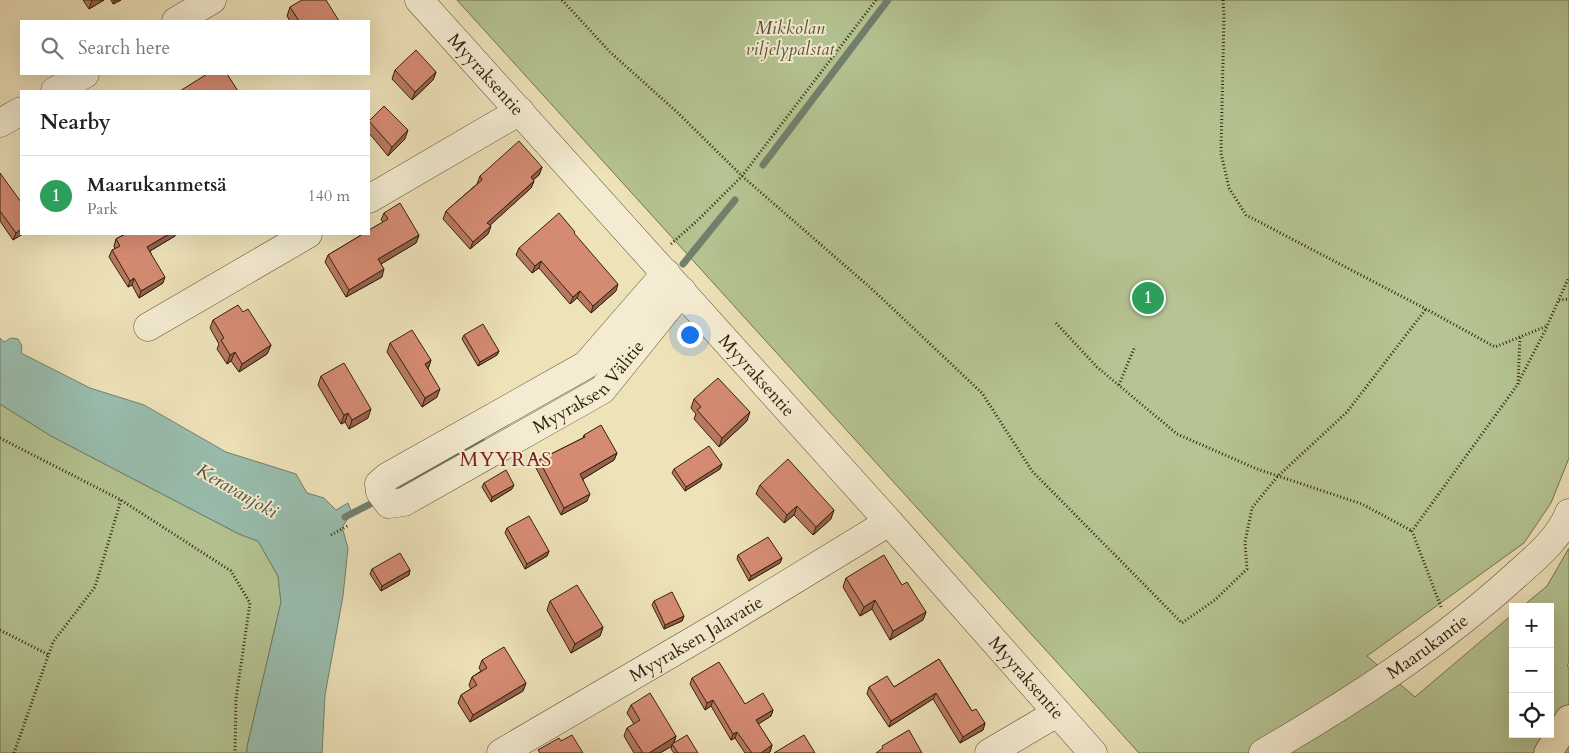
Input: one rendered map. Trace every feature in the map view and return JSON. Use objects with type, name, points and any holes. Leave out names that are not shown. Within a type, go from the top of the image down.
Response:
[{"type":"highway","points":[[1548,753],[1569,719]]},
{"type":"street","points":[[178,20],[212,0]]},
{"type":"street","name":"Myyraksentie","points":[[419,0],[889,522],[1092,753]]},
{"type":"street","points":[[57,90],[83,75]]},
{"type":"street","points":[[370,198],[520,111]]},
{"type":"street","points":[[0,123],[20,112]]},
{"type":"street","points":[[148,327],[306,235]]},
{"type":"street","name":"Myyraksen Välitie","points":[[668,275],[602,390],[404,502],[389,504],[380,492],[379,484],[387,477],[586,364],[668,275]]},
{"type":"street","name":"Maarukantie","points":[[1263,753],[1324,717],[1450,631],[1486,603],[1544,550],[1566,522],[1569,513]]},
{"type":"street","name":"Myyraksen Jalavatie","points":[[501,753],[725,622],[889,522]]},
{"type":"street","points":[[989,753],[1057,713]]},
{"type":"path","points":[[562,0],[610,52],[742,176],[873,290],[982,393],[1032,471],[1182,623],[1215,600],[1247,569],[1245,542],[1252,508],[1277,477],[1346,412],[1426,309]]},
{"type":"path","points":[[668,275],[669,246],[742,176],[876,0]]},
{"type":"path","points":[[1223,0],[1221,153],[1228,188],[1246,215],[1495,347],[1547,326]]},
{"type":"path","points":[[1412,531],[1518,384],[1569,277]]},
{"type":"path","points":[[1559,300],[1569,300]]},
{"type":"path","points":[[1056,323],[1097,367],[1177,434],[1277,477],[1362,504],[1412,531],[1450,631]]},
{"type":"path","points":[[1518,384],[1520,337]]},
{"type":"path","points":[[1119,385],[1135,346]]},
{"type":"path","points":[[0,438],[121,500],[231,571],[250,603],[236,699],[235,753]]},
{"type":"path","points":[[14,753],[53,642],[95,587],[121,500]]},
{"type":"path","points":[[331,535],[349,526]]},
{"type":"path","points":[[0,630],[49,655]]},
{"type":"green space","name":"Mikkolan viljelypalstat","points":[[457,0],[1569,0],[1569,458],[1551,503],[1524,543],[1367,656],[1415,697],[1509,617],[1509,738],[1554,738],[1554,603],[1527,603],[1547,586],[1569,548],[1569,663],[1567,666],[1569,667],[1569,753],[1139,753]]},
{"type":"green space","points":[[0,404],[51,436],[239,534],[258,541],[278,576],[281,602],[247,753],[0,753]]},
{"type":"water","name":"Keravanjoki","points":[[0,338],[4,342],[11,338],[18,339],[22,346],[21,353],[90,388],[144,405],[226,452],[296,474],[307,493],[324,498],[336,510],[348,503],[352,513],[342,527],[348,548],[343,596],[325,695],[322,753],[247,753],[281,602],[278,576],[258,541],[239,534],[51,436],[0,404]]},
{"type":"building","points":[[302,0],[326,0],[338,20],[298,20],[290,7]]},
{"type":"building","points":[[416,50],[436,72],[415,92],[395,70]]},
{"type":"building","points":[[205,75],[228,75],[237,90],[182,90]]},
{"type":"building","points":[[384,106],[408,130],[392,147],[370,120]]},
{"type":"building","points":[[519,141],[542,167],[531,177],[534,181],[487,223],[491,226],[473,242],[446,211],[482,180],[480,176]]},
{"type":"building","points":[[0,173],[20,201],[20,230],[16,233],[0,211]]},
{"type":"building","points":[[400,203],[419,235],[378,259],[384,269],[349,290],[328,255],[361,235],[370,235],[370,229],[388,219],[384,213]]},
{"type":"building","points":[[559,213],[618,284],[593,306],[580,291],[573,297],[541,261],[535,266],[519,248]]},
{"type":"building","points":[[123,235],[167,235],[147,247],[165,277],[141,291],[134,278],[130,281],[112,250],[120,246],[116,239]]},
{"type":"building","points":[[238,305],[243,312],[248,309],[271,345],[242,364],[235,352],[230,355],[221,340],[224,338],[213,320]]},
{"type":"building","points":[[483,324],[499,351],[480,362],[464,335]]},
{"type":"building","points":[[412,330],[431,360],[425,364],[440,389],[425,398],[390,343]]},
{"type":"building","points":[[344,363],[371,409],[352,420],[348,413],[344,415],[321,376]]},
{"type":"building","points":[[718,378],[750,412],[722,438],[697,410],[701,407],[694,399]]},
{"type":"building","points":[[601,425],[617,453],[580,474],[590,494],[564,508],[539,460],[585,437],[584,435]]},
{"type":"building","points":[[709,446],[722,464],[686,487],[674,469]]},
{"type":"building","points":[[788,459],[834,510],[816,527],[797,506],[787,515],[760,485]]},
{"type":"building","points":[[506,470],[514,485],[492,497],[484,483]]},
{"type":"building","points":[[529,516],[549,551],[527,564],[507,528]]},
{"type":"building","points":[[768,537],[782,558],[751,576],[738,555]]},
{"type":"building","points":[[400,553],[410,570],[382,586],[372,569]]},
{"type":"building","points":[[884,555],[902,585],[907,582],[926,612],[893,631],[875,600],[864,607],[846,578]]},
{"type":"building","points":[[577,585],[603,627],[575,644],[550,601]]},
{"type":"building","points":[[672,592],[684,616],[665,625],[654,601]]},
{"type":"building","points":[[504,647],[526,683],[473,715],[461,695],[477,685],[472,677],[487,668],[482,660]]},
{"type":"building","points":[[939,659],[972,711],[976,709],[985,723],[963,737],[936,693],[891,721],[869,687],[887,676],[894,687]]},
{"type":"building","points":[[719,662],[745,704],[763,693],[773,710],[756,720],[772,745],[761,753],[752,753],[737,732],[733,734],[713,700],[707,703],[692,678]]},
{"type":"building","points":[[650,693],[676,736],[649,753],[643,753],[627,728],[640,720],[631,705]]},
{"type":"building","points":[[909,730],[922,753],[876,753],[883,748],[882,746]]},
{"type":"building","points":[[572,735],[583,753],[540,753],[538,750],[559,738],[561,741]]},
{"type":"building","points":[[687,735],[698,753],[678,753],[672,744]]},
{"type":"building","points":[[804,735],[815,753],[774,753]]},
{"type":"waterway","points":[[763,165],[888,0]]},
{"type":"waterway","points":[[683,264],[735,200]]},
{"type":"waterway","points":[[395,489],[481,440]]},
{"type":"waterway","points":[[345,517],[378,500]]},
{"type":"place","name":"Maarukanmetsä","points":[[1148,298]]},
{"type":"district","name":"MYYRAS","points":[[506,459]]}]
